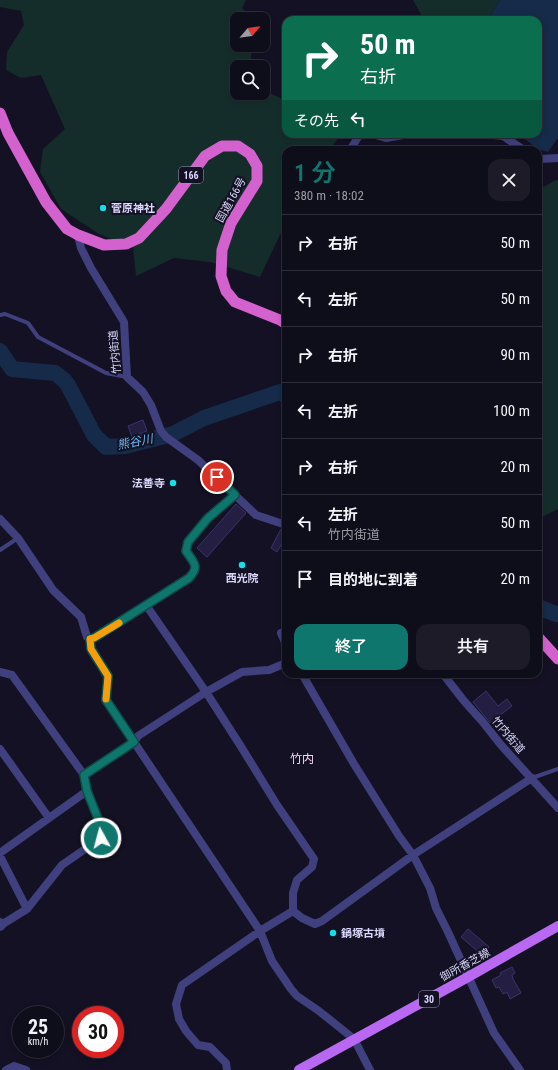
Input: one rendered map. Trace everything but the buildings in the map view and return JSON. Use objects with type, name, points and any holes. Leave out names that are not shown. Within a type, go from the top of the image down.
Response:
[{"type":"highway","name":"国道166号","points":[[0,113],[8,133],[46,202],[67,229],[104,245],[126,244],[139,238],[166,209],[205,156],[222,146],[238,146],[250,154],[257,166],[257,181],[231,223],[222,250],[221,276],[226,291],[235,302],[282,321]]},
{"type":"highway","points":[[542,641],[558,659]]},
{"type":"main road","name":"御所香芝線","points":[[298,1070],[558,926]]},
{"type":"street","points":[[506,138],[518,146]]},
{"type":"street","points":[[542,159],[558,158]]},
{"type":"street","name":"竹内街道","points":[[78,235],[81,248],[91,268],[124,322],[127,377],[143,392],[164,434],[198,460],[256,515],[282,524]]},
{"type":"street","points":[[90,639],[94,638],[189,578],[195,571],[195,564],[186,551],[188,542],[208,518],[235,495]]},
{"type":"street","points":[[0,519],[18,538],[53,590],[81,617],[87,637],[90,639],[91,649],[108,676],[106,700],[260,931],[272,961],[297,996],[319,1011],[354,1039],[370,1070]]},
{"type":"street","points":[[146,605],[206,692],[314,859],[312,867],[297,880],[293,893],[293,911]]},
{"type":"street","points":[[84,775],[134,742],[138,736],[206,692],[242,672],[269,670],[282,665]]},
{"type":"street","points":[[0,672],[12,675],[84,775],[87,791],[103,831],[101,838],[62,865],[27,909],[0,925]]},
{"type":"street","points":[[305,678],[354,764],[399,836],[413,855],[430,888],[436,908],[494,1033],[520,1070]]},
{"type":"street","name":"竹内街道","points":[[446,678],[464,702],[558,808]]},
{"type":"street","points":[[0,749],[50,818]]},
{"type":"street","points":[[293,911],[302,918],[315,924],[322,921],[413,855],[532,778]]},
{"type":"street","points":[[0,853],[87,791]]},
{"type":"street","points":[[0,856],[27,909]]},
{"type":"street","points":[[227,1070],[226,1063],[210,1047],[198,1045],[178,1019],[176,1004],[182,986],[260,931],[293,911]]},
{"type":"street","points":[[6,1070],[14,1066],[26,1070]]},
{"type":"lane","points":[[0,315],[5,314],[28,323],[38,337],[106,374],[127,377]]},
{"type":"lane","points":[[0,550],[18,538]]},
{"type":"lane","points":[[532,778],[558,769]]},
{"type":"green space","points":[[0,0],[246,0],[242,8],[246,12],[230,12],[230,52],[252,52],[250,60],[230,60],[230,100],[270,100],[270,93],[282,99],[282,138],[336,138],[337,140],[332,146],[282,146],[282,230],[260,277],[210,262],[174,258],[136,276],[133,248],[99,234],[61,209],[40,172],[43,149],[65,129],[41,75],[21,78],[6,70],[7,52],[24,25],[21,11],[0,7]]},
{"type":"green space","points":[[413,0],[500,0],[490,16],[422,16]]},
{"type":"green space","points":[[556,180],[558,181],[558,509],[542,517],[542,188]]},
{"type":"water","points":[[500,0],[558,0],[558,138],[548,152],[542,150],[542,146],[533,146],[524,138],[542,138],[542,16],[490,16]]},
{"type":"waterway","name":"熊谷川","points":[[0,351],[12,369],[55,373],[64,380],[94,435],[106,447],[125,446],[173,434],[204,418],[280,392],[282,393]]},
{"type":"waterway","name":"熊谷川","points":[[542,609],[558,614]]},
{"type":"slow traffic","points":[[106,699],[108,676],[91,649],[90,639],[119,623]]},
{"type":"place","name":"菅原神社","points":[[103,208]]},
{"type":"place","name":"法善寺","points":[[173,483]]},
{"type":"place","name":"西光院","points":[[242,565]]},
{"type":"place","name":"鍋塚古墳","points":[[333,933]]},
{"type":"district","name":"竹内","points":[[302,759]]},
{"type":"route","points":[[101,838],[103,831],[87,791],[84,775],[134,742],[106,700],[108,676],[91,649],[90,639],[94,638],[189,578],[195,571],[195,564],[186,551],[188,542],[208,518],[235,495],[217,477]]}]
